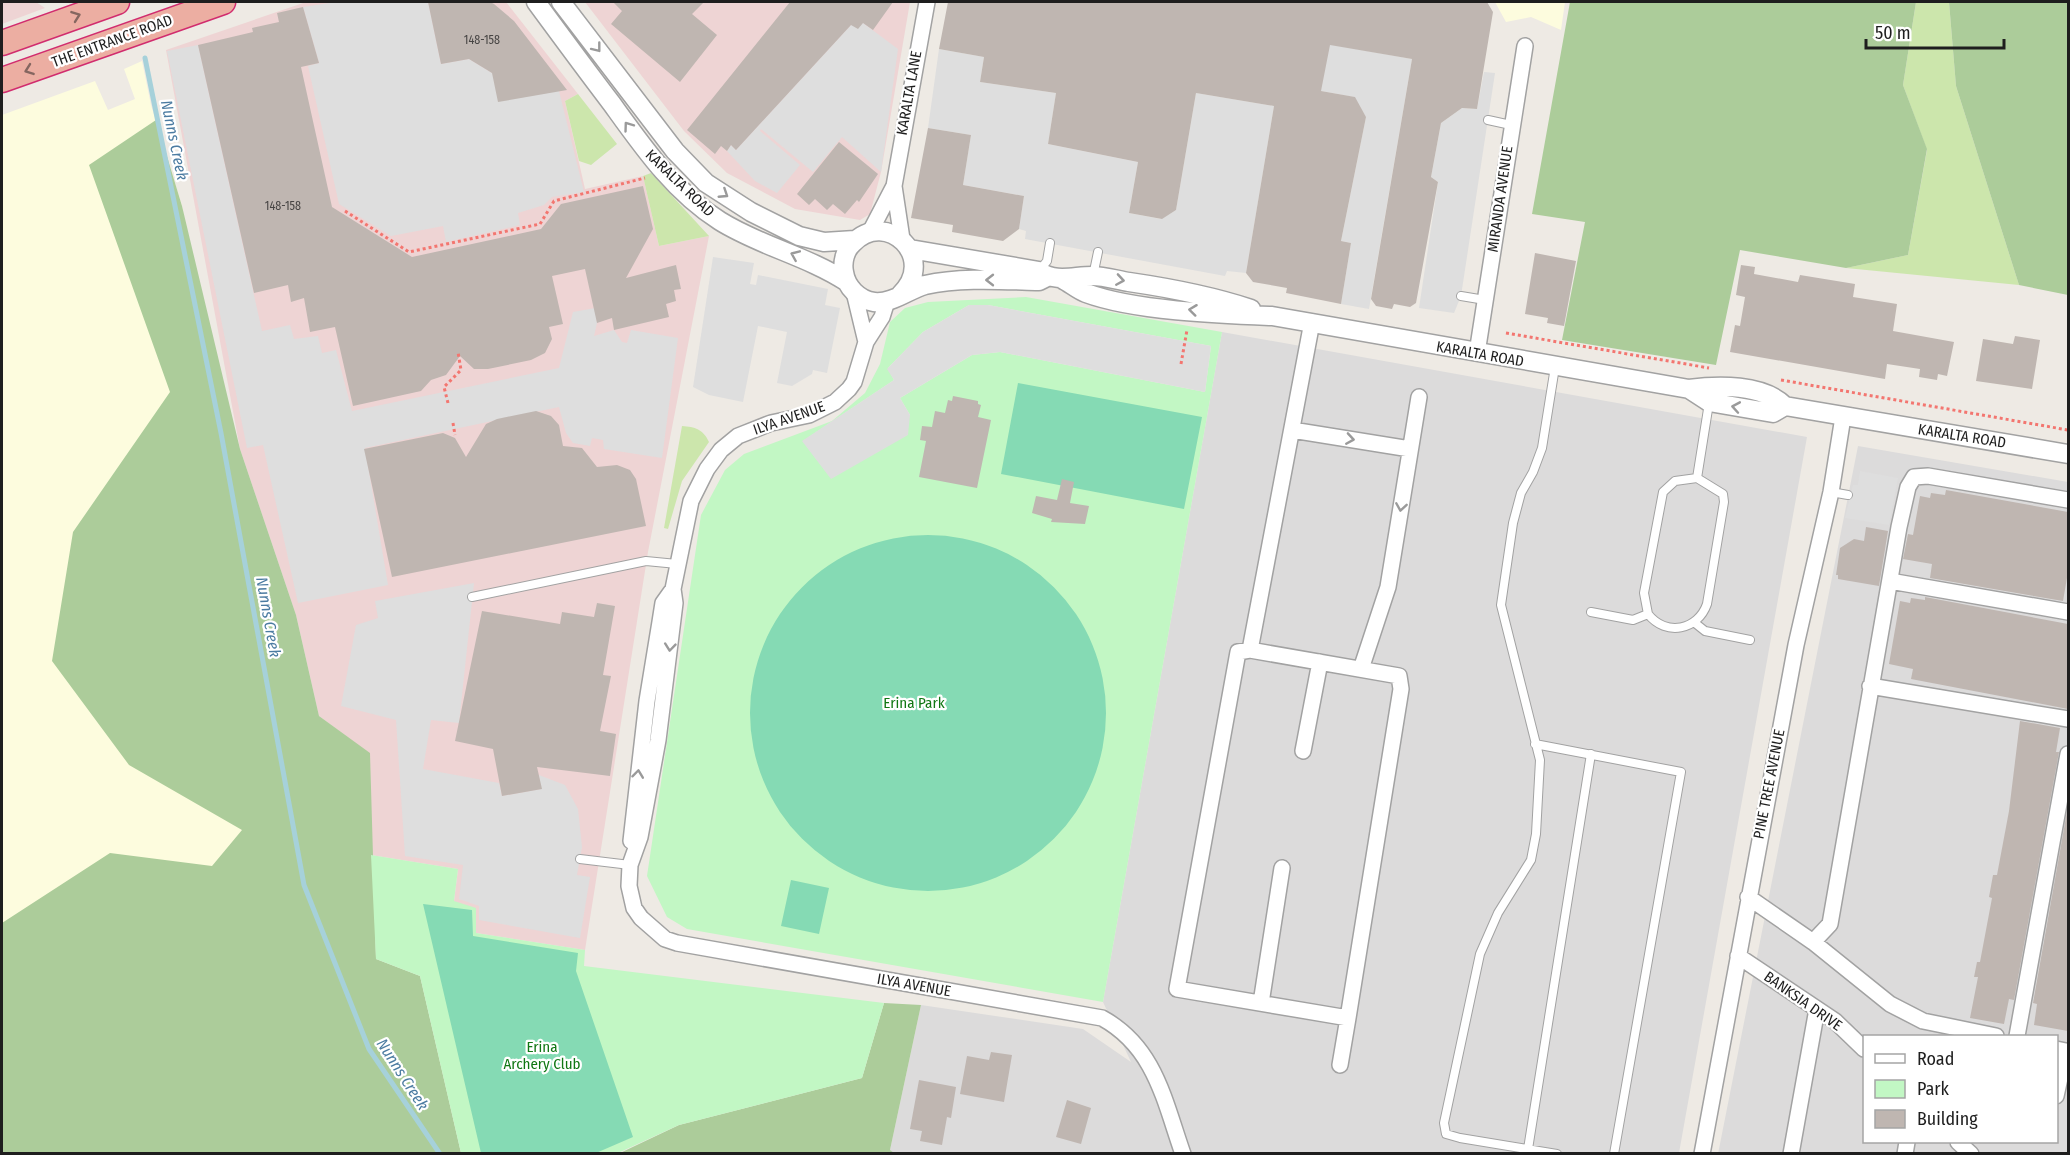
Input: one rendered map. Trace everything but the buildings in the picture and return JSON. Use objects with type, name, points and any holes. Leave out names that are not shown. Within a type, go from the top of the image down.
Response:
[{"type":"highway","points":[[2,43],[117,2]]},
{"type":"highway","name":"THE ENTRANCE ROAD","points":[[2,80],[223,2]]},
{"type":"street","name":"KARALTA ROAD","points":[[536,2],[651,158],[691,197],[718,220],[821,266],[864,299],[893,298],[927,285],[959,280],[1039,281],[1049,275]]},
{"type":"street","name":"KARALTA ROAD","points":[[561,2],[675,151],[706,183],[751,212],[799,236],[824,242],[892,234],[906,244],[1049,275],[1093,276],[1191,293],[1272,316]]},
{"type":"street","name":"KARALTA LANE","points":[[863,236],[894,186],[927,2]]},
{"type":"street","name":"MIRANDA AVENUE","points":[[1477,353],[1524,46]]},
{"type":"street","name":"KARALTA LANE","points":[[894,186],[906,244]]},
{"type":"street","points":[[863,236],[849,247],[843,264],[866,342]]},
{"type":"street","points":[[893,298],[912,279],[914,259],[906,244]]},
{"type":"street","name":"KARALTA ROAD","points":[[1049,275],[1086,293],[1134,303],[1312,322],[1689,389],[1715,385],[1775,397],[1785,406],[2068,454]]},
{"type":"street","name":"ILYA AVENUE","points":[[893,298],[866,342],[854,382],[836,402],[809,415],[771,423],[738,436],[722,450],[694,492],[673,589],[675,603],[658,740],[640,837],[631,859],[629,886],[634,908],[649,927],[665,939],[1102,1018],[1131,1039],[1147,1059],[1183,1154]]},
{"type":"street","points":[[1250,650],[1312,322]]},
{"type":"street","name":"KARALTA ROAD","points":[[1689,389],[1709,402],[1773,413],[1785,406]]},
{"type":"street","points":[[1361,669],[1388,587],[1419,397]]},
{"type":"street","name":"PINE TREE AVENUE","points":[[1702,1154],[1802,613],[1816,566],[1843,417]]},
{"type":"street","points":[[1292,430],[1410,449]]},
{"type":"street","points":[[1813,942],[1830,924],[1870,686],[1908,487],[1914,477],[1928,476],[2068,500]]},
{"type":"street","points":[[1890,580],[2068,612]]},
{"type":"street","points":[[1340,1065],[1348,1018],[1401,689],[1399,676],[1250,650],[1238,652],[1177,988],[1348,1018]]},
{"type":"street","points":[[1303,751],[1320,662]]},
{"type":"street","points":[[1870,686],[2068,719]]},
{"type":"street","points":[[2017,1035],[2068,754]]},
{"type":"street","points":[[1261,1003],[1282,868]]},
{"type":"street","points":[[1748,897],[1813,942],[1890,1004],[1923,1021],[1991,1035]]},
{"type":"street","name":"BANKSIA DRIVE","points":[[1738,956],[1835,1021],[1863,1048]]},
{"type":"street","points":[[1791,1154],[1817,1010]]},
{"type":"street","points":[[2058,1049],[2066,1051],[2058,1087]]},
{"type":"street","points":[[1959,1143],[1971,1154]]},
{"type":"lane","points":[[1488,120],[1511,124]]},
{"type":"lane","points":[[1049,275],[1047,261],[1050,243]]},
{"type":"lane","points":[[1093,276],[1098,252]]},
{"type":"lane","points":[[1461,296],[1485,300]]},
{"type":"lane","points":[[1556,367],[1542,448],[1533,472],[1521,492],[1513,523],[1501,605],[1540,760],[1536,834],[1531,860],[1498,913],[1480,954],[1444,1123],[1446,1134],[1557,1154]]},
{"type":"lane","points":[[1697,478],[1709,402]]},
{"type":"lane","points":[[1697,478],[1723,494],[1724,502],[1703,616],[1695,623],[1676,627],[1661,625],[1648,614],[1644,593],[1663,492],[1676,481],[1697,478]]},
{"type":"lane","points":[[1831,492],[1848,495]]},
{"type":"lane","points":[[472,597],[646,561],[677,564]]},
{"type":"lane","points":[[1591,612],[1633,620],[1648,614]]},
{"type":"lane","points":[[1695,623],[1705,631],[1750,640]]},
{"type":"lane","points":[[1535,744],[1681,772],[1614,1154]]},
{"type":"lane","points":[[1528,1149],[1591,754]]},
{"type":"lane","points":[[580,859],[631,859]]},
{"type":"path","points":[[345,211],[409,252],[540,224],[554,201],[648,178]]},
{"type":"path","points":[[433,247],[434,252]]},
{"type":"path","points":[[1181,364],[1188,324]]},
{"type":"path","points":[[1506,333],[1720,369]]},
{"type":"path","points":[[448,403],[444,387],[461,370],[458,352]]},
{"type":"path","points":[[1773,379],[2068,430]]},
{"type":"path","points":[[453,423],[455,435]]},
{"type":"shaded area","points":[[2,2],[36,2],[45,8],[2,24]]},
{"type":"shaded area","points":[[306,2],[506,2],[578,94],[565,101],[585,189],[643,176],[659,246],[709,236],[648,552],[585,950],[476,933],[454,901],[458,869],[371,855],[370,754],[319,716],[296,615],[240,449],[166,50]]},
{"type":"shaded area","points":[[336,2],[428,2],[441,64],[469,59],[492,73],[559,91],[584,192],[552,197],[544,205],[518,213],[520,225],[446,242],[443,226],[391,236],[339,204],[308,66],[319,63],[303,7]]},
{"type":"shaded area","points":[[585,2],[910,2],[881,172],[870,214],[860,220],[795,209],[727,173],[684,131]]},
{"type":"shaded area","points":[[1495,2],[1565,2],[1561,30],[1531,17],[1506,22]]},
{"type":"shaded area","points":[[863,23],[898,49],[881,172],[842,137],[813,172],[761,129],[760,131],[800,165],[777,193],[755,181],[727,151],[731,145],[736,150],[851,25]]},
{"type":"shaded area","points":[[1317,42],[1412,59],[1369,309],[1341,304],[1351,243],[1341,241],[1366,117],[1354,97],[1321,91]]},
{"type":"shaded area","points":[[198,45],[262,331],[290,325],[294,339],[318,336],[322,353],[336,350],[352,411],[559,368],[573,312],[595,308],[597,323],[594,336],[614,330],[622,342],[627,343],[631,330],[678,338],[662,458],[604,449],[603,440],[592,438],[590,446],[573,443],[566,433],[559,407],[365,448],[388,585],[298,603],[263,445],[247,448],[167,51]]},
{"type":"shaded area","points":[[939,49],[984,57],[980,82],[1056,93],[1048,144],[1138,162],[1129,213],[1161,219],[1176,210],[1196,93],[1274,106],[1246,273],[1227,271],[1225,276],[1025,239],[1026,231],[1019,229],[1024,196],[963,185],[971,135],[928,128]]},
{"type":"shaded area","points":[[142,61],[151,105],[182,206],[279,782],[2,1154],[2,115],[95,81],[108,110],[135,99],[124,69]]},
{"type":"shaded area","points":[[1484,72],[1495,73],[1461,296],[1454,313],[1419,308],[1438,182],[1431,177],[1441,123],[1462,108],[1477,109]]},
{"type":"shaded area","points":[[713,257],[754,263],[750,284],[756,285],[758,275],[828,289],[825,305],[840,308],[827,373],[813,370],[812,374],[792,386],[777,383],[787,332],[758,326],[743,402],[709,395],[693,387]]},
{"type":"shaded area","points":[[969,305],[988,305],[1211,346],[1205,392],[1000,352],[972,355],[900,398],[910,415],[908,435],[831,479],[802,441],[894,380],[887,369],[923,332]]},
{"type":"shaded area","points":[[1222,332],[1807,437],[1679,1153],[894,1154],[890,1150],[921,1005],[1083,1029],[1131,1062],[1103,1002]]},
{"type":"shaded area","points":[[1858,446],[2068,482],[2068,1153],[1718,1154]]},
{"type":"shaded area","points":[[1860,471],[1898,478],[1889,525],[1845,518],[1853,485],[1858,485]]},
{"type":"shaded area","points":[[474,583],[459,723],[431,720],[423,769],[499,783],[502,796],[541,789],[539,775],[565,785],[578,809],[582,847],[577,875],[590,877],[580,938],[479,920],[479,906],[459,899],[463,865],[405,856],[396,720],[341,706],[356,625],[378,618],[375,601]]},
{"type":"green space","points":[[1570,2],[1916,2],[1903,85],[1927,149],[1908,255],[1846,268],[1740,250],[1716,365],[1562,340],[1585,222],[1532,214]]},
{"type":"green space","points":[[1916,2],[1949,2],[1956,86],[2019,285],[1846,268],[1908,255],[1927,150],[1903,85]]},
{"type":"green space","points":[[1949,2],[2068,2],[2068,295],[2019,285],[1956,86]]},
{"type":"green space","points":[[578,94],[617,144],[591,165],[579,161],[565,101]]},
{"type":"green space","points":[[156,120],[182,206],[240,449],[296,615],[319,716],[370,753],[376,959],[420,976],[461,1153],[2,1154],[2,923],[110,853],[212,866],[242,830],[129,765],[52,661],[73,532],[170,392],[89,165]]},
{"type":"green space","points":[[651,173],[709,236],[659,246],[643,176]]},
{"type":"green space","name":"Erina Park","points":[[1026,297],[1222,332],[1103,1002],[687,929],[667,917],[647,876],[701,515],[725,470],[744,454],[832,421],[865,393],[880,364],[890,322],[905,308],[928,302]],"holes":[[[969,305],[988,305],[1211,346],[1205,392],[1000,352],[972,355],[900,398],[910,415],[803,441],[894,380],[888,368],[923,332]]]},
{"type":"green space","points":[[1018,383],[1202,417],[1184,509],[1001,474]]},
{"type":"green space","points":[[682,426],[698,430],[709,442],[682,481],[668,529],[664,528]]},
{"type":"green space","points":[[911,535],[945,535],[980,542],[1012,556],[1041,575],[1066,600],[1085,629],[1099,661],[1106,696],[1103,748],[1093,781],[1066,826],[1041,851],[1012,870],[980,884],[945,891],[911,891],[876,884],[844,870],[815,851],[790,826],[771,797],[757,765],[750,730],[750,696],[757,661],[771,629],[790,600],[815,575],[844,556],[876,542]]},
{"type":"green space","name":"Erina Archery Club","points":[[371,855],[458,869],[454,901],[476,908],[476,933],[585,950],[584,966],[884,1003],[862,1078],[679,1125],[618,1153],[461,1153],[420,976],[376,959]]},
{"type":"green space","points":[[791,880],[829,888],[819,934],[781,926]]},
{"type":"green space","points":[[423,904],[472,910],[473,936],[578,953],[576,971],[633,1137],[596,1153],[481,1153]]},
{"type":"green space","points":[[884,1003],[921,1005],[890,1150],[894,1153],[618,1154],[679,1125],[862,1078]]},
{"type":"waterway","name":"Nunns Creek","points":[[145,58],[221,433],[304,885],[369,1049],[440,1154]]}]
